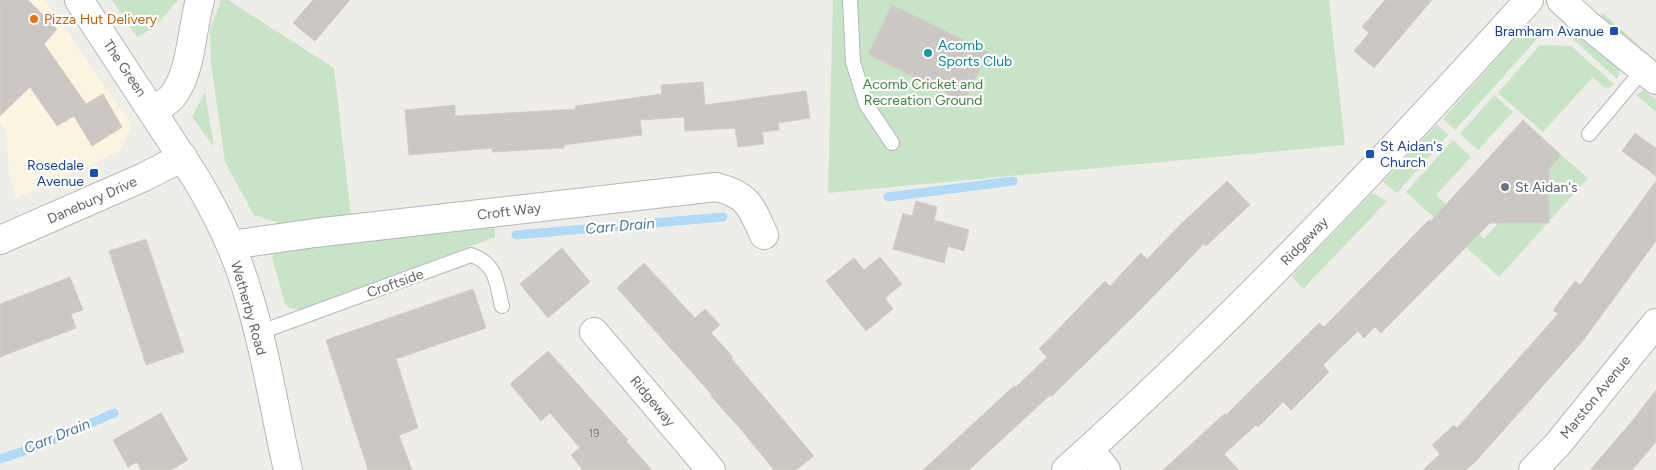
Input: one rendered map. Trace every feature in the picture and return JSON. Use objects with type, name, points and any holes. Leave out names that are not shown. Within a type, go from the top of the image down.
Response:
[{"type":"street","name":"The Green","points":[[79,0],[183,157]]},
{"type":"street","name":"The Green","points":[[154,111],[171,98],[183,79],[190,52],[194,19],[200,0]]},
{"type":"street","name":"Ridgeway","points":[[1066,470],[1097,460],[1372,171],[1529,0]]},
{"type":"street","points":[[1561,0],[1588,25],[1649,75]]},
{"type":"street","name":"Danebury Drive","points":[[0,240],[144,177],[183,157]]},
{"type":"street","name":"Wetherby Road","points":[[183,157],[212,204],[231,245],[246,287],[288,470]]},
{"type":"street","name":"Croft Way","points":[[231,245],[315,233],[716,187],[733,191],[750,204],[764,235]]},
{"type":"street","name":"Marston Avenue","points":[[1533,470],[1558,444],[1656,323]]},
{"type":"street","name":"Ridgeway","points":[[594,332],[711,470]]},
{"type":"lane","points":[[850,0],[854,62],[863,96],[866,104],[892,143]]},
{"type":"lane","points":[[1589,134],[1649,75]]},
{"type":"lane","name":"Croftside","points":[[258,333],[471,255],[482,259],[493,269],[502,306]]},
{"type":"shaded area","points":[[0,0],[45,0],[132,125],[120,151],[16,198],[9,171],[6,133],[0,121]]},
{"type":"green space","points":[[112,0],[178,0],[154,28],[137,37]]},
{"type":"green space","points":[[221,0],[228,0],[334,68],[351,216],[285,225],[254,215],[225,162],[211,63],[210,30]]},
{"type":"green space","name":"Acomb Cricket and Recreation Ground","points":[[833,0],[1329,0],[1345,145],[828,193]]},
{"type":"green space","points":[[1603,13],[1656,61],[1656,74],[1596,21]]},
{"type":"green space","points":[[1524,28],[1537,39],[1455,130],[1443,119]]},
{"type":"green space","points":[[1583,34],[1620,69],[1617,79],[1573,39]]},
{"type":"green space","points":[[1540,45],[1571,46],[1614,84],[1610,88],[1603,87],[1593,77],[1543,132],[1498,93]]},
{"type":"green space","points":[[1644,90],[1656,100],[1656,112],[1636,95]]},
{"type":"green space","points":[[205,92],[214,147],[192,117]]},
{"type":"green space","points":[[1494,95],[1513,112],[1478,150],[1460,134]]},
{"type":"green space","points":[[1437,124],[1448,135],[1397,193],[1383,182]]},
{"type":"green space","points":[[1453,140],[1471,157],[1436,195],[1484,239],[1498,223],[1548,223],[1499,277],[1406,192]]},
{"type":"green space","points":[[1561,155],[1588,178],[1549,221],[1549,169]]},
{"type":"green space","points":[[1372,193],[1387,201],[1303,289],[1292,276]]},
{"type":"green space","points":[[495,226],[495,237],[302,310],[290,308],[285,304],[272,257],[278,249]]},
{"type":"building","points":[[0,0],[28,0],[57,29],[44,44],[86,104],[103,94],[122,127],[92,146],[74,116],[57,126],[30,87],[0,116]]},
{"type":"building","points":[[313,0],[350,0],[315,41],[293,23]]},
{"type":"building","points":[[1385,0],[1432,0],[1374,68],[1354,51],[1369,33],[1362,27]]},
{"type":"building","name":"Acomb Sports Club","points":[[892,5],[988,52],[964,102],[868,54]]},
{"type":"building","points":[[703,82],[705,105],[806,91],[810,118],[778,123],[779,130],[762,132],[764,144],[738,147],[735,128],[685,131],[684,117],[640,120],[642,135],[564,145],[564,148],[492,152],[492,148],[409,155],[405,110],[455,105],[455,116],[576,109],[575,106],[662,94],[661,85]]},
{"type":"building","points":[[1523,120],[1561,155],[1549,169],[1549,223],[1490,223],[1381,333],[1375,327],[1364,338],[1358,331],[1323,365],[1329,372],[1291,410],[1283,402],[1258,427],[1256,425],[1224,454],[1239,470],[1163,470],[1224,414],[1226,415],[1319,323],[1324,327],[1429,220],[1431,221]]},
{"type":"building","points":[[1635,133],[1656,148],[1656,176],[1622,151]]},
{"type":"building","points":[[1227,181],[1250,205],[1206,246],[1204,244],[1052,396],[1050,395],[969,470],[923,470],[1047,357],[1039,349],[1105,281],[1110,286],[1141,253],[1147,259]]},
{"type":"building","points":[[1656,181],[1656,241],[1582,342],[1466,470],[1423,470],[1440,454],[1432,445],[1454,425],[1457,428],[1558,314],[1553,310],[1575,281],[1580,285]]},
{"type":"building","points":[[916,201],[937,207],[934,220],[969,230],[964,251],[948,246],[944,263],[893,249],[903,213],[912,216]]},
{"type":"building","points":[[146,239],[184,352],[146,365],[109,251]]},
{"type":"building","points":[[562,248],[590,282],[548,318],[520,284]]},
{"type":"building","points":[[880,257],[902,284],[885,298],[893,309],[866,331],[826,281],[854,258],[864,270]]},
{"type":"building","points":[[644,263],[695,318],[705,309],[720,325],[711,333],[814,456],[796,470],[774,470],[712,395],[617,288]]},
{"type":"building","points":[[70,277],[83,310],[71,314],[76,328],[0,357],[0,304]]},
{"type":"building","points":[[473,289],[486,328],[396,359],[418,428],[399,435],[412,470],[368,470],[326,340]]},
{"type":"building","points":[[548,351],[628,440],[626,441],[652,470],[583,470],[571,455],[580,448],[550,413],[541,421],[510,384]]},
{"type":"building","points":[[1656,390],[1656,442],[1632,470],[1590,470],[1633,420]]},
{"type":"building","points":[[161,413],[188,460],[171,470],[141,470],[137,462],[128,467],[113,440]]},
{"type":"waterway","name":"Carr Drain","points":[[888,197],[1013,181]]},
{"type":"waterway","name":"Carr Drain","points":[[516,235],[723,217]]},
{"type":"waterway","name":"Carr Drain","points":[[0,459],[42,445],[114,413]]},
{"type":"place","name":"Pizza Hut Delivery","points":[[34,19]]},
{"type":"place","name":"Bramham Avanue","points":[[1614,31]]},
{"type":"place","name":"Acomb Sports Club","points":[[928,53]]},
{"type":"place","name":"St Aidan's Church","points":[[1370,154]]},
{"type":"place","name":"Rosedale Avenue","points":[[94,173]]},
{"type":"place","name":"St Aidan's","points":[[1505,187]]}]
